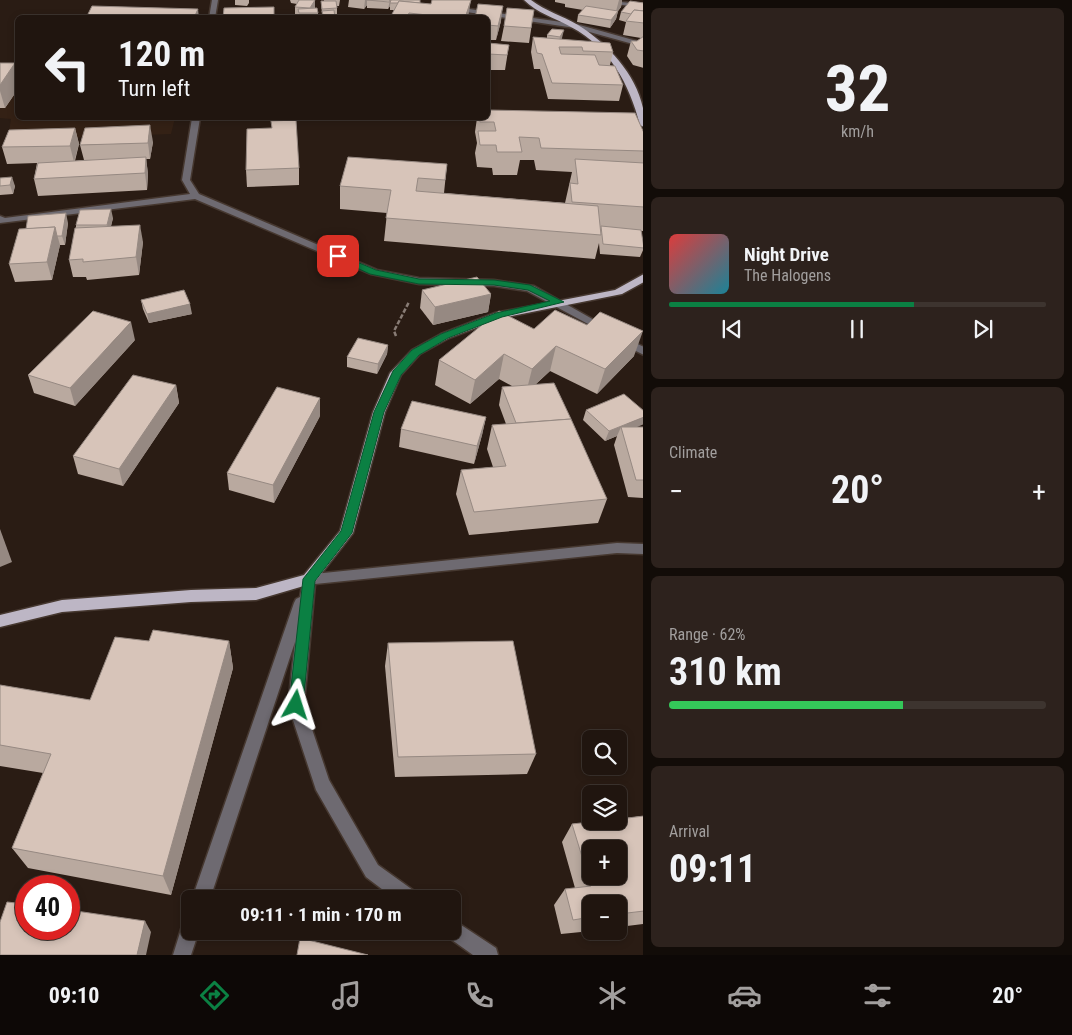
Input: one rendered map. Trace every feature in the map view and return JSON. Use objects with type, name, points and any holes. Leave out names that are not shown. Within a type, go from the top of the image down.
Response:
[{"type":"main road","points":[[527,0],[535,7],[576,26],[617,59],[639,105],[643,125]]},
{"type":"main road","points":[[0,621],[62,606],[191,596],[256,594],[309,579],[346,533],[379,412],[396,373],[416,352],[445,336],[499,315],[618,292],[643,278]]},
{"type":"street","points":[[212,15],[215,0]]},
{"type":"street","points":[[601,0],[643,6]]},
{"type":"street","points":[[448,8],[576,26],[643,45]]},
{"type":"street","points":[[196,120],[186,180],[196,196]]},
{"type":"street","points":[[0,219],[3,221],[196,196],[374,272],[419,281],[494,283],[530,288],[559,302],[643,352]]},
{"type":"street","points":[[309,579],[617,548],[643,549]]},
{"type":"street","points":[[204,890],[309,579]]},
{"type":"street","points":[[309,579],[296,705],[322,784],[372,871],[398,890]]},
{"type":"street","points":[[461,934],[490,955]]},
{"type":"street","points":[[182,955],[187,940]]},
{"type":"path","points":[[409,360],[394,330],[419,281]]},
{"type":"shaded area","points":[[15,66],[15,120],[174,120],[171,134],[8,140],[11,119],[0,118],[0,76]]},
{"type":"building","points":[[299,0],[315,0],[310,8],[295,7]]},
{"type":"building","points":[[367,0],[390,0],[389,2]]},
{"type":"building","points":[[391,0],[420,0],[420,3],[399,1],[398,3],[390,3]]},
{"type":"building","points":[[432,0],[471,0],[466,15],[409,13],[408,15],[392,15],[399,1],[431,4]]},
{"type":"building","points":[[321,1],[336,1],[337,8],[322,9]]},
{"type":"building","points":[[630,1],[643,3],[643,11],[634,10],[631,14],[621,12]]},
{"type":"building","points":[[478,4],[503,6],[498,26],[490,25],[490,15],[476,15]]},
{"type":"building","points":[[92,6],[198,9],[195,15],[88,15]]},
{"type":"building","points":[[586,6],[618,11],[611,20],[578,15]]},
{"type":"building","points":[[274,7],[274,15],[223,15],[224,8]]},
{"type":"building","points":[[317,8],[318,13],[299,13],[298,9]]},
{"type":"building","points":[[507,8],[534,10],[531,28],[504,26]]},
{"type":"building","points":[[334,10],[335,15],[323,15],[322,11]]},
{"type":"building","points":[[634,10],[643,11],[643,23],[626,21]]},
{"type":"building","points":[[552,29],[564,30],[560,37],[547,35]]},
{"type":"building","points":[[533,37],[610,43],[613,52],[583,51],[582,47],[559,47],[561,54],[595,55],[599,65],[615,66],[623,85],[552,83],[542,54],[537,53]]},
{"type":"building","points":[[643,37],[643,51],[637,50],[631,41],[637,41]]},
{"type":"building","points":[[490,43],[509,45],[507,55],[490,54]]},
{"type":"building","points":[[0,63],[15,63],[0,85]]},
{"type":"building","points":[[490,110],[635,113],[643,131],[643,151],[541,148],[539,138],[519,137],[522,152],[497,152],[496,145],[480,145],[478,131],[496,131],[494,122],[480,122],[480,120],[490,120]]},
{"type":"building","points":[[296,120],[299,168],[246,170],[247,129],[272,128],[271,121]]},
{"type":"building","points":[[150,125],[148,143],[80,145],[85,128]]},
{"type":"building","points":[[75,128],[70,146],[2,147],[9,130]]},
{"type":"building","points":[[146,157],[145,173],[34,179],[38,163]]},
{"type":"building","points":[[348,157],[447,164],[445,180],[418,178],[416,191],[598,206],[601,235],[386,218],[391,190],[340,186]]},
{"type":"building","points":[[575,159],[643,163],[643,207],[572,202],[570,183],[578,184]]},
{"type":"building","points":[[12,177],[10,185],[0,186],[0,178]]},
{"type":"building","points":[[111,209],[107,225],[76,225],[80,210]]},
{"type":"building","points":[[66,213],[62,236],[57,236],[55,227],[26,229],[28,216]]},
{"type":"building","points":[[140,225],[136,257],[83,262],[83,259],[69,260],[75,228]]},
{"type":"building","points":[[601,226],[641,230],[643,248],[603,244]]},
{"type":"building","points":[[55,227],[47,262],[9,264],[19,229]]},
{"type":"building","points":[[477,277],[491,294],[435,307],[422,290]]},
{"type":"building","points":[[184,290],[190,304],[147,314],[141,300]]},
{"type":"building","points":[[555,310],[587,325],[600,312],[643,331],[605,369],[556,346],[532,369],[504,354],[475,380],[439,360],[499,311],[534,329]]},
{"type":"building","points":[[93,311],[131,322],[70,388],[28,375]]},
{"type":"building","points":[[358,338],[388,345],[378,364],[347,357]]},
{"type":"building","points":[[133,375],[176,385],[119,469],[73,456]]},
{"type":"building","points":[[554,383],[571,419],[516,423],[502,387]]},
{"type":"building","points":[[277,387],[320,398],[273,485],[227,473]]},
{"type":"building","points":[[624,394],[643,410],[643,417],[609,431],[586,410]]},
{"type":"building","points":[[412,401],[486,417],[477,446],[401,429]]},
{"type":"building","points":[[571,419],[607,499],[474,512],[461,470],[506,466],[492,425]]},
{"type":"building","points":[[621,427],[643,427],[643,480],[636,480]]},
{"type":"building","points":[[153,630],[229,641],[163,876],[12,848],[51,754],[0,745],[0,685],[90,700],[115,637],[149,641]]},
{"type":"building","points":[[513,641],[536,754],[398,757],[388,643]]},
{"type":"building","points":[[643,816],[643,911],[627,913],[627,895],[582,895],[582,918],[573,920],[565,889],[591,885],[627,885],[627,840],[582,840],[582,857],[572,824],[582,823],[582,830],[627,830],[627,818]]},
{"type":"building","points":[[7,902],[15,903],[15,940],[80,940],[80,912],[145,921],[137,955],[0,955],[0,922]]},
{"type":"building","points":[[300,940],[308,940],[368,955],[297,955]]},
{"type":"route","points":[[296,705],[309,579],[346,533],[379,412],[396,373],[416,352],[445,336],[499,315],[559,302],[530,288],[494,283],[419,281],[374,272],[338,256]]}]
